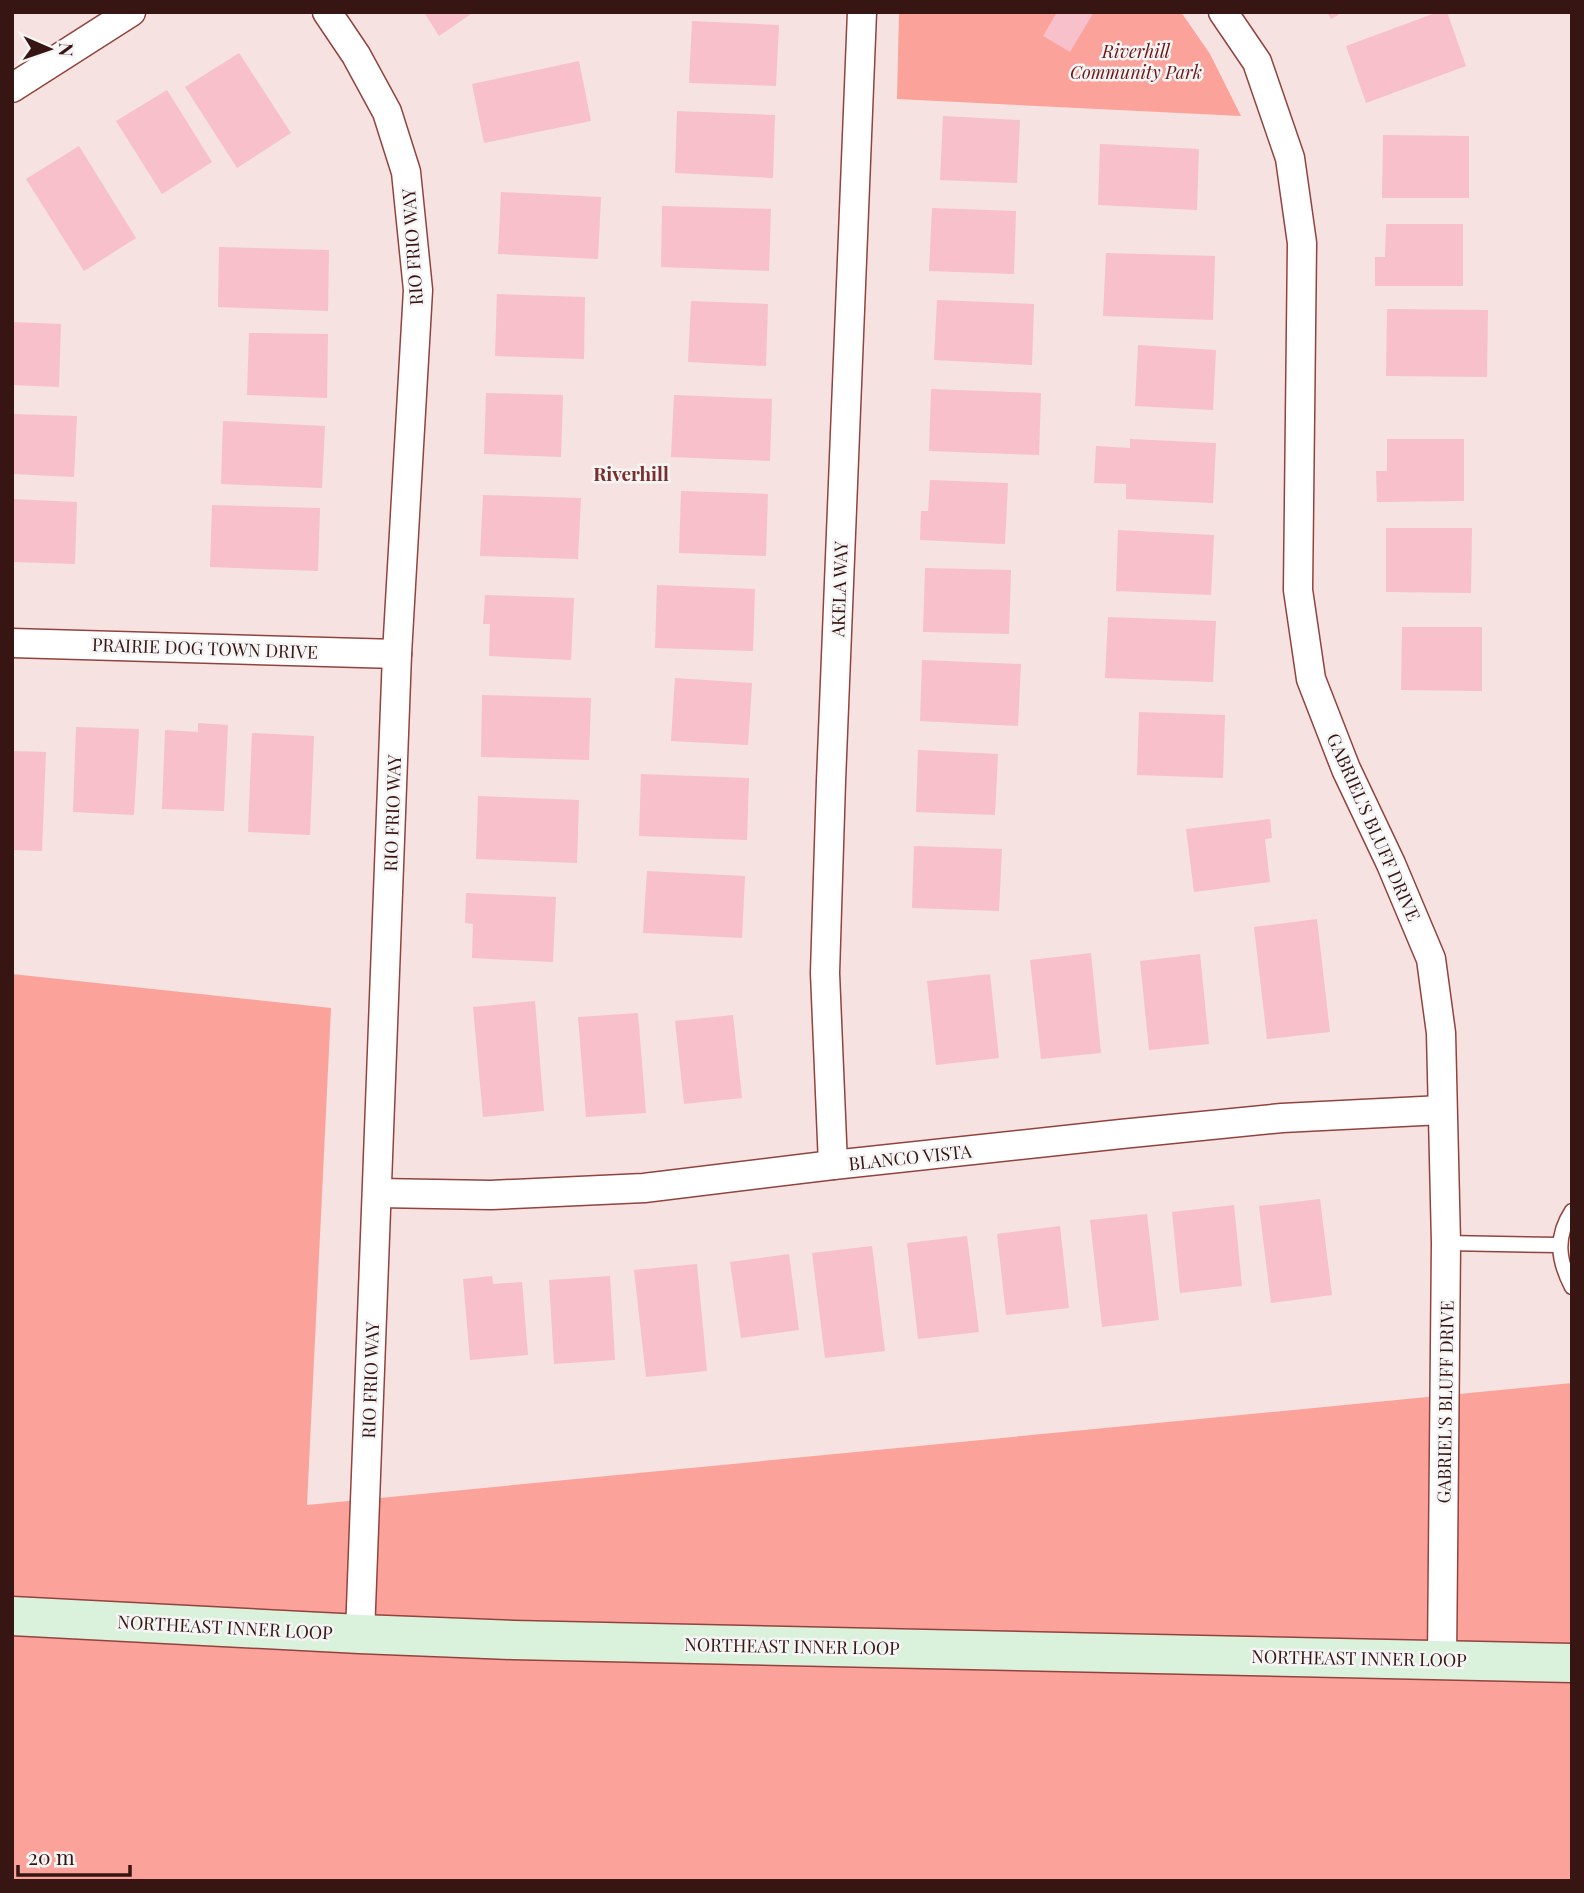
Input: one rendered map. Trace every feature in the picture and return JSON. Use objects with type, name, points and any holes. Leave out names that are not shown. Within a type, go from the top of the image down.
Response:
[{"type":"main road","name":"NORTHEAST INNER LOOP","points":[[12,1616],[513,1640],[1572,1663]]},
{"type":"street","points":[[12,88],[131,12]]},
{"type":"street","name":"RIO FRIO WAY","points":[[327,12],[356,54],[387,112],[406,172],[418,290],[397,654],[360,1634]]},
{"type":"street","name":"AKELA WAY","points":[[832,1165],[826,932],[862,12]]},
{"type":"street","name":"GABRIEL'S BLUFF DRIVE","points":[[1223,12],[1257,62],[1290,158],[1302,243],[1298,590],[1311,679],[1346,769],[1391,864],[1431,959],[1441,1033],[1446,1242],[1442,1660]]},
{"type":"street","name":"PRAIRIE DOG TOWN DRIVE","points":[[12,643],[397,654]]},
{"type":"street","name":"BLANCO VISTA","points":[[378,1193],[491,1195],[643,1188],[832,1165],[1282,1118],[1442,1110]]},
{"type":"lane","points":[[1572,1211],[1559,1245],[1562,1264],[1572,1287]]},
{"type":"lane","points":[[1446,1242],[1559,1245]]},
{"type":"green space","name":"Riverhill Community Park","points":[[899,12],[1181,12],[1210,54],[1241,116],[897,99]]},
{"type":"green space","points":[[12,974],[331,1008],[307,1505],[1572,1383],[1572,1881],[12,1881]]},
{"type":"building","points":[[424,12],[474,12],[439,36]]},
{"type":"building","points":[[1057,12],[1094,12],[1070,52],[1043,36]]},
{"type":"building","points":[[1327,12],[1343,12],[1331,19]]},
{"type":"building","points":[[1438,12],[1447,12],[1466,66],[1366,103],[1346,46]]},
{"type":"building","points":[[692,21],[779,25],[776,86],[689,83]]},
{"type":"building","points":[[239,53],[291,133],[237,168],[185,87]]},
{"type":"building","points":[[579,61],[591,121],[484,143],[472,84]]},
{"type":"building","points":[[167,90],[212,162],[162,194],[116,121]]},
{"type":"building","points":[[677,111],[775,115],[773,178],[675,173]]},
{"type":"building","points":[[943,116],[1020,120],[1017,183],[940,180]]},
{"type":"building","points":[[1383,135],[1469,136],[1469,198],[1382,198]]},
{"type":"building","points":[[1100,144],[1199,149],[1197,210],[1098,205]]},
{"type":"building","points":[[79,146],[136,238],[84,271],[26,179]]},
{"type":"building","points":[[501,192],[601,197],[598,259],[498,254]]},
{"type":"building","points":[[662,206],[771,209],[769,271],[661,267]]},
{"type":"building","points":[[932,208],[1016,211],[1014,274],[929,271]]},
{"type":"building","points":[[1386,224],[1463,224],[1463,286],[1375,286],[1375,257],[1385,257]]},
{"type":"building","points":[[219,247],[329,250],[328,311],[218,307]]},
{"type":"building","points":[[1106,253],[1215,256],[1213,320],[1103,316]]},
{"type":"building","points":[[497,294],[585,297],[584,359],[495,356]]},
{"type":"building","points":[[937,300],[1034,304],[1032,365],[934,360]]},
{"type":"building","points":[[691,301],[768,304],[766,366],[688,362]]},
{"type":"building","points":[[1387,309],[1488,310],[1487,377],[1386,376]]},
{"type":"building","points":[[12,322],[61,324],[59,387],[12,385]]},
{"type":"building","points":[[249,333],[328,334],[327,398],[247,395]]},
{"type":"building","points":[[1138,345],[1216,350],[1213,410],[1135,406]]},
{"type":"building","points":[[931,389],[1041,393],[1039,455],[929,451]]},
{"type":"building","points":[[486,393],[563,395],[561,457],[484,454]]},
{"type":"building","points":[[674,395],[772,399],[770,461],[671,457]]},
{"type":"building","points":[[12,414],[77,416],[74,477],[12,474]]},
{"type":"building","points":[[223,421],[325,426],[322,488],[221,484]]},
{"type":"building","points":[[1130,439],[1216,443],[1213,503],[1126,499],[1126,484],[1094,483],[1096,446],[1130,448]]},
{"type":"building","points":[[1387,439],[1464,439],[1464,501],[1377,502],[1376,471],[1387,471]]},
{"type":"building","points":[[930,480],[1008,483],[1005,544],[920,540],[921,511],[928,511]]},
{"type":"building","points":[[681,491],[768,494],[766,556],[679,553]]},
{"type":"building","points":[[483,495],[581,498],[578,559],[480,556]]},
{"type":"building","points":[[12,499],[77,502],[75,564],[12,562]]},
{"type":"building","points":[[212,505],[320,508],[318,571],[210,567]]},
{"type":"building","points":[[1386,528],[1472,528],[1471,593],[1386,592]]},
{"type":"building","points":[[1118,530],[1214,535],[1211,595],[1116,591]]},
{"type":"building","points":[[925,568],[1011,570],[1009,634],[923,632]]},
{"type":"building","points":[[657,585],[755,589],[753,651],[655,648]]},
{"type":"building","points":[[485,595],[574,598],[571,660],[489,656],[490,624],[483,624]]},
{"type":"building","points":[[1108,617],[1216,621],[1213,682],[1105,678]]},
{"type":"building","points":[[1402,627],[1482,627],[1482,691],[1401,690]]},
{"type":"building","points":[[922,660],[1021,664],[1018,726],[920,721]]},
{"type":"building","points":[[675,678],[752,683],[748,745],[671,741]]},
{"type":"building","points":[[482,695],[591,698],[589,760],[481,757]]},
{"type":"building","points":[[1139,712],[1225,715],[1223,778],[1137,775]]},
{"type":"building","points":[[198,723],[228,725],[224,811],[162,809],[165,730],[198,732]]},
{"type":"building","points":[[76,727],[139,729],[134,815],[73,812]]},
{"type":"building","points":[[252,733],[314,736],[310,835],[248,832]]},
{"type":"building","points":[[918,750],[998,754],[995,815],[916,812]]},
{"type":"building","points":[[12,751],[46,752],[42,851],[12,850]]},
{"type":"building","points":[[641,774],[749,778],[747,840],[639,836]]},
{"type":"building","points":[[478,796],[579,800],[577,863],[476,859]]},
{"type":"building","points":[[1270,819],[1272,838],[1265,839],[1270,882],[1194,892],[1186,829]]},
{"type":"building","points":[[914,846],[1002,849],[999,911],[912,908]]},
{"type":"building","points":[[647,871],[745,876],[742,938],[643,933]]},
{"type":"building","points":[[466,893],[556,897],[553,962],[472,958],[473,924],[465,923]]},
{"type":"building","points":[[1317,919],[1330,1032],[1267,1039],[1254,927]]},
{"type":"building","points":[[1091,953],[1101,1053],[1041,1059],[1030,960]]},
{"type":"building","points":[[1200,954],[1209,1044],[1149,1050],[1140,961]]},
{"type":"building","points":[[990,974],[999,1058],[936,1065],[927,981]]},
{"type":"building","points":[[535,1001],[544,1111],[483,1117],[473,1007]]},
{"type":"building","points":[[638,1013],[646,1113],[586,1117],[578,1017]]},
{"type":"building","points":[[733,1015],[742,1098],[684,1104],[675,1021]]},
{"type":"building","points":[[1320,1199],[1332,1295],[1271,1303],[1259,1206]]},
{"type":"building","points":[[1234,1205],[1242,1286],[1180,1293],[1172,1212]]},
{"type":"building","points":[[1147,1214],[1159,1320],[1102,1327],[1090,1220]]},
{"type":"building","points":[[1060,1226],[1069,1308],[1006,1315],[997,1234]]},
{"type":"building","points":[[967,1236],[979,1332],[918,1339],[907,1243]]},
{"type":"building","points":[[872,1246],[885,1351],[825,1358],[812,1253]]},
{"type":"building","points":[[789,1254],[799,1330],[741,1338],[730,1262]]},
{"type":"building","points":[[697,1264],[707,1371],[646,1377],[634,1270]]},
{"type":"building","points":[[492,1276],[493,1284],[522,1282],[528,1355],[470,1360],[463,1279]]},
{"type":"building","points":[[610,1276],[615,1360],[554,1364],[549,1280]]},
{"type":"district","name":"Riverhill","points":[[631,473]]}]
